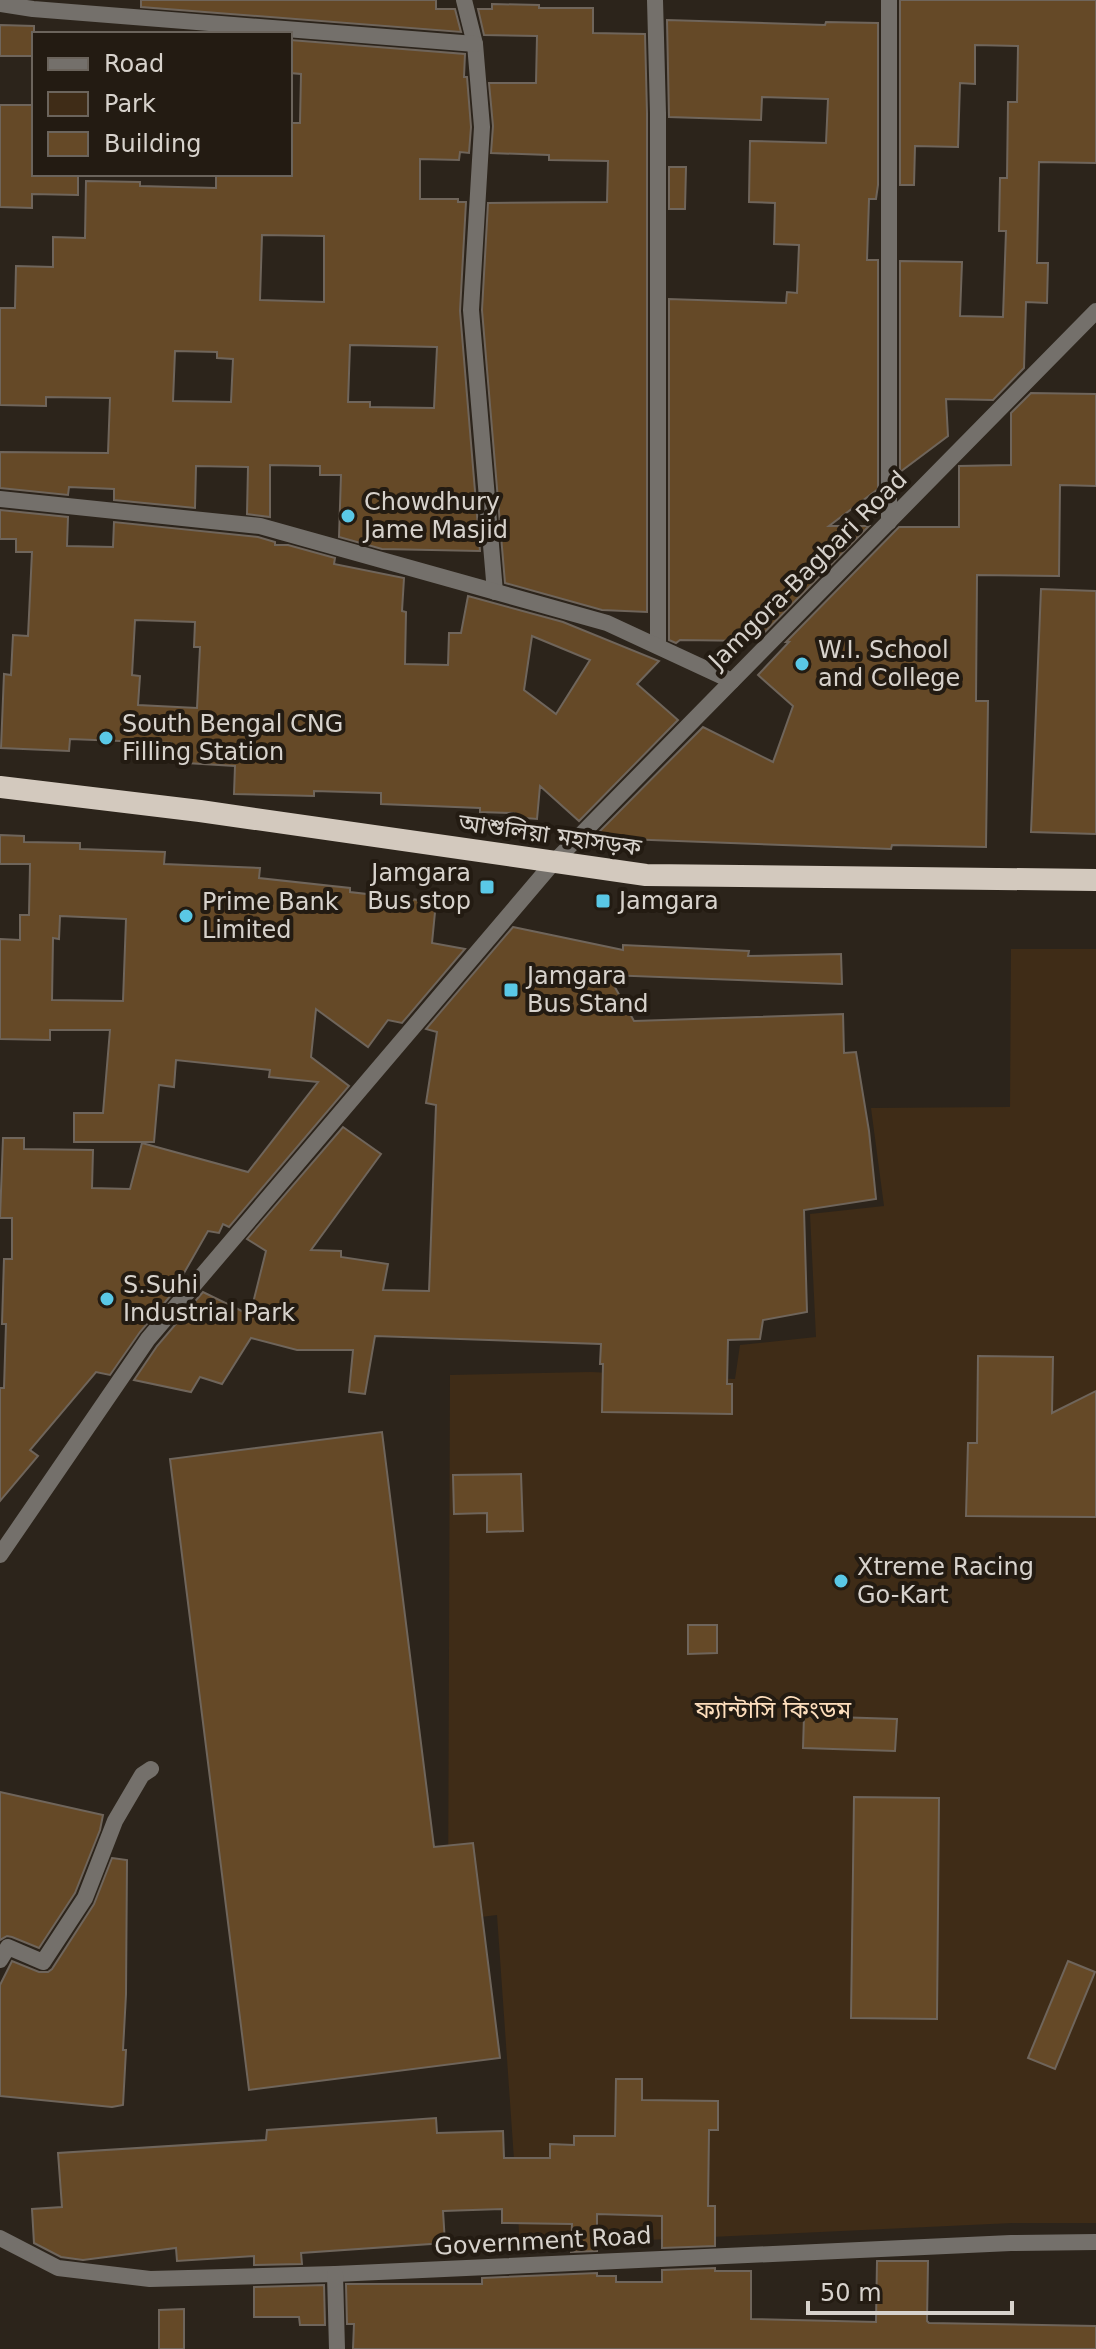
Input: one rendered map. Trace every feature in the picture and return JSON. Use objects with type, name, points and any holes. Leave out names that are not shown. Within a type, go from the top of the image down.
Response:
[{"type":"highway","name":"আশুলিয়া মহাসড়ক","points":[[0,787],[200,811],[646,875],[1096,880]]},
{"type":"street","points":[[464,0],[475,44],[482,127],[471,310],[495,592]]},
{"type":"street","points":[[655,0],[658,113],[658,646]]},
{"type":"street","points":[[889,0],[889,522]]},
{"type":"street","points":[[0,4],[475,44]]},
{"type":"street","name":"Jamgora-Bagbari Road","points":[[0,1555],[148,1339],[553,863],[1096,311]]},
{"type":"street","points":[[0,499],[260,526],[607,623],[732,681]]},
{"type":"street","points":[[0,1960],[8,1947],[43,1962],[85,1898],[115,1821],[142,1775],[151,1769]]},
{"type":"street","name":"Government Road","points":[[0,2238],[58,2268],[150,2279],[1096,2242]]},
{"type":"street","points":[[335,2274],[337,2349]]},
{"type":"green space","name":"ফ্যান্টাসি কিংডম","points":[[1011,949],[1096,949],[1096,2223],[1012,2223],[520,2246],[497,1915],[448,1921],[450,1375],[591,1372],[735,1379],[740,1345],[816,1337],[810,1214],[884,1206],[871,1108],[1010,1107]]},
{"type":"building","points":[[141,0],[436,0],[436,9],[455,9],[461,32],[141,7]]},
{"type":"building","points":[[900,0],[1096,0],[1096,163],[1039,162],[1037,263],[1048,263],[1047,303],[1026,302],[1024,368],[993,400],[946,399],[948,436],[900,472],[900,261],[962,262],[960,316],[1003,317],[1006,231],[999,231],[1000,178],[1007,178],[1008,102],[1017,102],[1018,46],[975,45],[975,84],[960,83],[958,147],[915,146],[914,185],[900,185]]},
{"type":"building","points":[[492,4],[593,8],[593,33],[645,34],[647,612],[602,610],[505,583],[482,310],[488,203],[607,202],[608,161],[549,160],[549,155],[491,153],[493,126],[489,83],[536,83],[537,36],[484,35],[478,9],[492,9]]},
{"type":"building","points":[[667,20],[825,25],[826,22],[878,23],[878,185],[876,199],[869,199],[867,260],[878,260],[878,489],[829,526],[869,526],[756,641],[680,640],[676,643],[669,640],[669,299],[786,303],[787,292],[797,293],[799,245],[774,244],[775,203],[749,202],[750,141],[826,143],[828,99],[762,97],[761,120],[669,117]]},
{"type":"building","points":[[0,25],[34,26],[32,56],[0,56]]},
{"type":"building","points":[[292,40],[465,54],[464,77],[467,77],[471,127],[469,153],[460,152],[459,160],[420,159],[420,199],[458,199],[458,202],[466,202],[460,311],[480,551],[382,549],[339,537],[341,475],[320,475],[320,466],[270,465],[270,517],[247,514],[248,467],[196,466],[195,508],[114,500],[114,489],[69,487],[68,495],[0,488],[0,452],[108,453],[110,398],[46,397],[46,406],[0,405],[0,308],[15,308],[16,266],[53,267],[53,237],[85,238],[86,181],[216,188],[216,176],[292,176],[292,123],[300,123],[301,74],[292,73]],"holes":[[[262,235],[324,236],[324,302],[260,300]],[[350,345],[437,347],[434,408],[370,407],[370,402],[348,402]],[[175,351],[217,352],[217,358],[233,359],[231,402],[173,401]]]},
{"type":"building","points":[[0,105],[32,105],[32,176],[78,176],[78,195],[32,194],[32,208],[0,207]]},
{"type":"building","points":[[669,167],[686,167],[685,209],[669,209]]},
{"type":"building","points":[[1031,393],[1096,394],[1096,486],[1060,485],[1059,576],[977,575],[976,701],[988,701],[986,847],[892,845],[891,849],[595,836],[703,727],[773,762],[793,706],[758,675],[789,642],[786,642],[899,527],[959,527],[959,466],[1011,465],[1011,413]]},
{"type":"building","points":[[0,510],[68,517],[67,546],[113,547],[114,522],[258,537],[275,542],[275,545],[288,545],[335,558],[334,564],[404,578],[405,664],[448,665],[449,633],[461,633],[468,596],[563,622],[659,661],[637,684],[678,720],[579,821],[540,786],[537,819],[513,817],[514,813],[480,812],[480,808],[381,804],[381,793],[314,791],[314,796],[234,794],[235,766],[170,762],[171,743],[70,739],[69,751],[1,748],[4,674],[11,675],[13,635],[28,636],[32,552],[16,552],[16,539],[0,539]],"holes":[[[135,620],[195,622],[194,647],[200,647],[197,708],[138,705],[140,676],[132,675]],[[532,636],[590,660],[556,714],[524,690]]]},
{"type":"building","points":[[1041,589],[1096,591],[1096,834],[1031,832]]},
{"type":"building","points":[[0,835],[24,836],[24,842],[80,843],[80,849],[165,852],[164,864],[260,868],[259,878],[436,902],[432,943],[465,949],[402,1023],[388,1020],[368,1047],[316,1009],[311,1057],[349,1086],[229,1227],[223,1224],[219,1233],[208,1231],[180,1280],[183,1281],[140,1332],[110,1375],[96,1372],[30,1450],[38,1456],[0,1501],[0,1388],[4,1388],[6,1324],[2,1324],[4,1259],[12,1259],[12,1218],[0,1218],[3,1138],[24,1138],[24,1149],[93,1150],[92,1188],[130,1189],[142,1143],[248,1172],[318,1082],[269,1077],[270,1070],[176,1060],[174,1087],[159,1085],[154,1142],[74,1142],[74,1113],[103,1113],[110,1030],[50,1030],[50,1040],[0,1039],[0,939],[20,940],[20,915],[29,915],[30,864],[0,864]],"holes":[[[60,916],[126,919],[123,1001],[52,1000],[53,938],[59,939]]]},
{"type":"building","points":[[513,927],[623,950],[623,945],[749,951],[748,956],[841,954],[842,984],[608,975],[634,1021],[843,1014],[844,1053],[856,1052],[876,1199],[804,1210],[807,1312],[763,1320],[760,1339],[728,1340],[727,1384],[732,1384],[732,1414],[602,1412],[601,1344],[375,1336],[365,1394],[349,1392],[353,1350],[297,1350],[251,1338],[222,1384],[200,1377],[191,1392],[134,1380],[157,1346],[203,1292],[250,1315],[266,1251],[247,1239],[343,1127],[381,1154],[311,1250],[341,1251],[341,1257],[388,1264],[383,1290],[429,1291],[436,1105],[426,1103],[437,1032],[426,1029]]},
{"type":"building","points":[[978,1356],[1053,1357],[1052,1413],[1096,1391],[1096,1517],[966,1516],[968,1443],[977,1443]]},
{"type":"building","points":[[382,1432],[434,1847],[473,1843],[500,2058],[249,2090],[170,1459]]},
{"type":"building","points":[[521,1474],[523,1531],[487,1532],[487,1513],[454,1514],[453,1475]]},
{"type":"building","points":[[688,1625],[717,1625],[717,1653],[688,1654]]},
{"type":"building","points":[[804,1716],[897,1719],[895,1751],[803,1748]]},
{"type":"building","points":[[0,1792],[103,1815],[75,1893],[39,1948],[12,1937],[0,1940]]},
{"type":"building","points":[[854,1797],[939,1798],[937,2019],[851,2018]]},
{"type":"building","points":[[112,1858],[127,1860],[123,2105],[112,2107],[0,2096],[0,1985],[12,1961],[39,1972],[52,1969],[94,1904]]},
{"type":"building","points":[[1068,1961],[1095,1972],[1055,2069],[1028,2058]]},
{"type":"building","points":[[616,2079],[642,2079],[642,2100],[718,2101],[718,2130],[709,2130],[708,2206],[715,2206],[715,2246],[662,2248],[662,2216],[597,2214],[597,2251],[571,2252],[572,2224],[502,2223],[502,2209],[443,2211],[445,2243],[301,2253],[302,2264],[254,2265],[254,2256],[177,2261],[176,2248],[83,2260],[61,2257],[34,2243],[32,2209],[62,2207],[58,2153],[266,2140],[267,2130],[436,2118],[437,2133],[503,2131],[504,2158],[550,2158],[550,2144],[574,2145],[574,2136],[615,2136]]},
{"type":"building","points":[[877,2261],[928,2261],[929,2323],[1096,2326],[1096,2349],[353,2349],[354,2324],[347,2324],[346,2284],[482,2284],[482,2278],[597,2273],[597,2276],[616,2276],[616,2282],[662,2282],[662,2270],[715,2268],[715,2271],[751,2271],[751,2319],[876,2322]]},
{"type":"building","points":[[324,2285],[325,2325],[300,2325],[299,2317],[254,2317],[254,2287]]},
{"type":"building","points":[[184,2309],[184,2349],[159,2349],[159,2310]]},
{"type":"place","name":"Chowdhury Jame Masjid","points":[[348,516]]},
{"type":"place","name":"W.I. School and College","points":[[802,664]]},
{"type":"place","name":"South Bengal CNG Filling Station","points":[[106,738]]},
{"type":"place","name":"Jamgara Bus stop","points":[[487,887]]},
{"type":"place","name":"Jamgara","points":[[603,901]]},
{"type":"place","name":"Prime Bank Limited","points":[[186,916]]},
{"type":"place","name":"Jamgara Bus Stand","points":[[511,990]]},
{"type":"place","name":"S.Suhi Industrial Park","points":[[107,1299]]},
{"type":"place","name":"Xtreme Racing Go-Kart","points":[[841,1581]]}]
